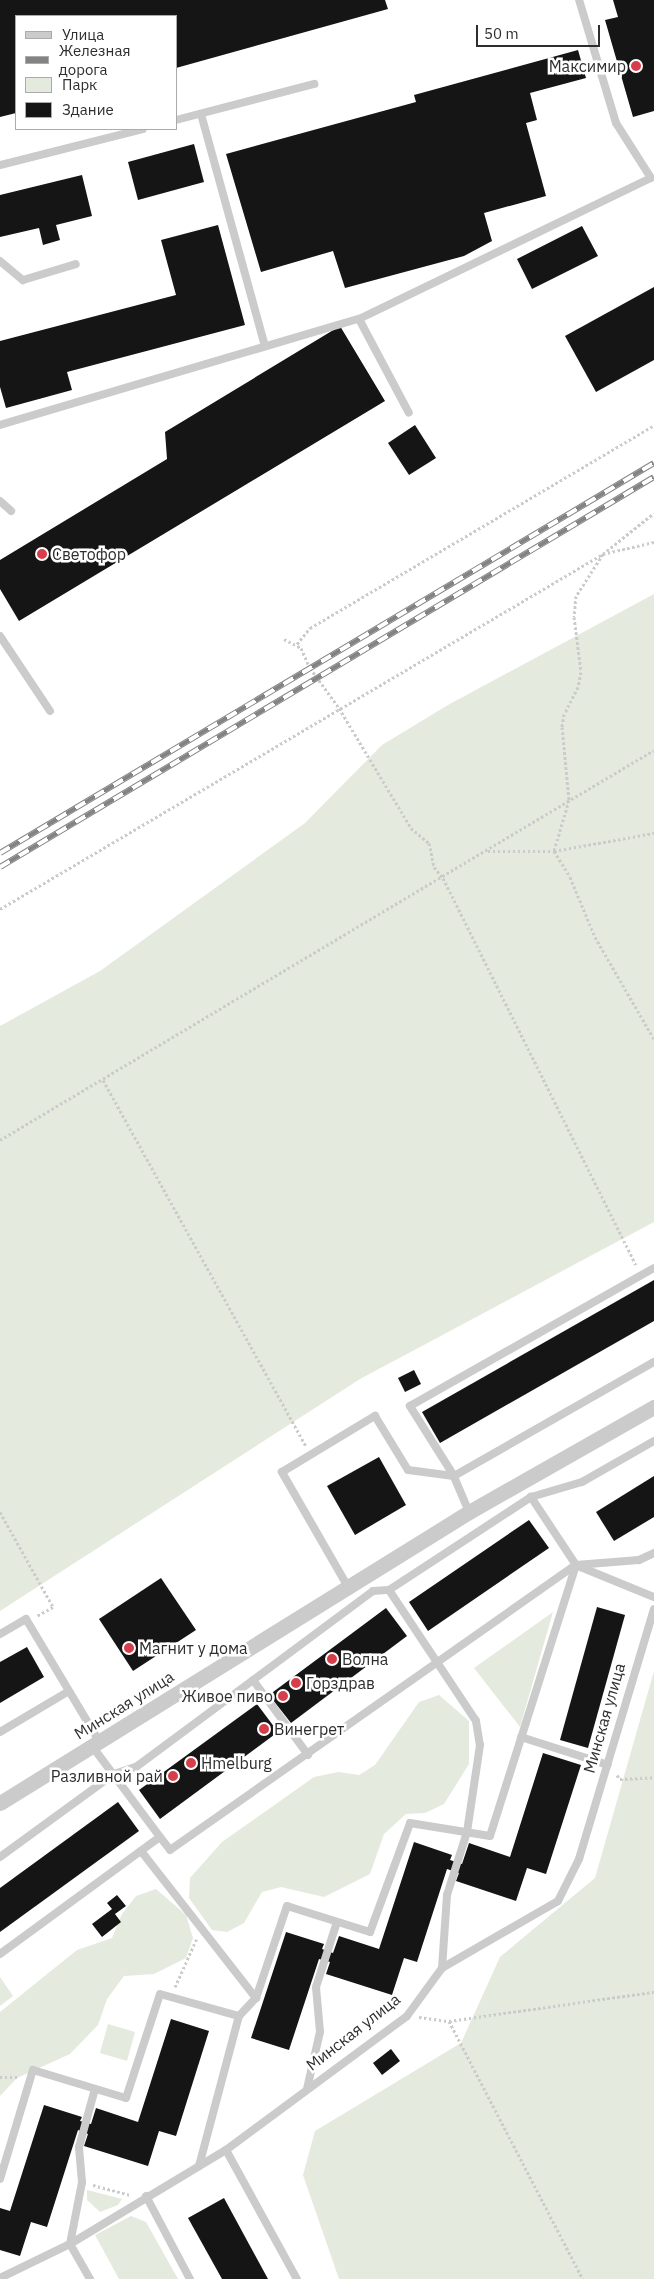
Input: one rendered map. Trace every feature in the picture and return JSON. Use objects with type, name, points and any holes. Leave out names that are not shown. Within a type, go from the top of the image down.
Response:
[{"type":"street","name":"Минская улица","points":[[0,1803],[468,1512],[654,1407]]},
{"type":"lane","points":[[0,425],[359,319],[651,178],[616,123],[579,0]]},
{"type":"lane","points":[[178,120],[314,84]]},
{"type":"lane","points":[[201,114],[265,346]]},
{"type":"lane","points":[[0,166],[139,130]]},
{"type":"lane","points":[[0,261],[23,280],[76,264]]},
{"type":"lane","points":[[359,319],[409,413]]},
{"type":"lane","points":[[0,501],[11,512]]},
{"type":"lane","points":[[0,636],[50,711]]},
{"type":"lane","points":[[468,1512],[454,1476],[410,1406],[654,1268]]},
{"type":"lane","points":[[348,1587],[282,1472],[375,1416],[408,1470],[454,1476],[654,1362]]},
{"type":"lane","points":[[0,1857],[114,1774],[136,1767],[373,1591],[389,1590],[531,1497],[582,1482],[654,1441]]},
{"type":"lane","points":[[531,1497],[576,1565],[654,1597]]},
{"type":"lane","points":[[0,1634],[26,1619],[69,1691],[95,1744],[114,1774],[170,1850],[438,1664],[576,1565],[639,1560],[654,1553]]},
{"type":"lane","points":[[199,2166],[239,2016],[256,1998],[287,1906],[370,1932],[410,1822],[490,1836],[576,1565]]},
{"type":"lane","points":[[389,1590],[476,1722],[480,1745],[467,1832],[447,1896],[442,1968]]},
{"type":"lane","name":"Минская улица","points":[[0,2278],[70,2244],[144,2197],[226,2150],[406,2016],[442,1968],[558,1901],[579,1859],[654,1609]]},
{"type":"lane","points":[[253,1680],[308,1755]]},
{"type":"lane","points":[[0,1732],[69,1691]]},
{"type":"lane","points":[[521,1738],[608,1765]]},
{"type":"lane","points":[[0,1954],[160,1838]]},
{"type":"lane","points":[[141,1851],[256,1998]]},
{"type":"lane","points":[[307,2089],[320,2032],[316,1987],[337,1922]]},
{"type":"lane","points":[[0,2179],[33,2070],[126,2098],[160,1994],[239,2016]]},
{"type":"lane","points":[[90,2279],[70,2244],[82,2182],[78,2147],[95,2089]]},
{"type":"lane","points":[[226,2150],[297,2279]]},
{"type":"lane","points":[[144,2197],[190,2279]]},
{"type":"path","points":[[297,644],[310,628],[654,425]]},
{"type":"path","points":[[0,909],[603,554],[654,513]]},
{"type":"path","points":[[654,542],[603,554],[576,596],[574,617],[581,672],[578,687],[564,714],[562,727],[569,800],[554,851],[570,876],[595,937],[654,1039]]},
{"type":"path","points":[[284,639],[297,644],[310,668],[339,708],[411,828],[429,843],[434,867],[443,878],[641,1276]]},
{"type":"path","points":[[0,1140],[443,878],[654,750]]},
{"type":"path","points":[[487,851],[554,851],[654,833]]},
{"type":"path","points":[[103,1080],[311,1456]]},
{"type":"path","points":[[0,1512],[53,1607],[28,1622]]},
{"type":"path","points":[[608,1765],[620,1779],[654,1777]]},
{"type":"path","points":[[170,1997],[201,1928]]},
{"type":"path","points":[[406,2016],[449,2020],[654,1992]]},
{"type":"path","points":[[449,2020],[583,2279]]},
{"type":"path","points":[[82,2182],[144,2197]]},
{"type":"green space","points":[[654,594],[654,1222],[360,1379],[0,1611],[0,1026],[100,971],[305,823],[382,745],[448,705]]},
{"type":"green space","points":[[553,1612],[520,1727],[474,1668]]},
{"type":"green space","points":[[654,1671],[654,2279],[339,2279],[303,2175],[315,2131],[461,2043],[500,1957],[595,1878]]},
{"type":"green space","points":[[439,1695],[469,1721],[469,1764],[444,1804],[425,1813],[406,1814],[384,1834],[370,1874],[324,1897],[281,1887],[262,1892],[244,1923],[227,1932],[212,1930],[189,1898],[190,1878],[222,1842],[314,1777],[338,1772],[359,1775],[375,1765],[419,1702]]},
{"type":"green space","points":[[156,1889],[186,1915],[193,1938],[186,1958],[154,1974],[124,1976],[107,1999],[98,2025],[70,2054],[17,2078],[0,2096],[0,2012],[77,1950],[112,1938],[122,1914],[136,1896]]},
{"type":"green space","points":[[0,1977],[13,1996],[0,2006]]},
{"type":"green space","points":[[108,2024],[135,2032],[127,2061],[100,2053]]},
{"type":"green space","points":[[87,2190],[122,2199],[118,2205],[100,2212],[87,2200]]},
{"type":"green space","points":[[131,2216],[146,2222],[178,2279],[119,2279],[95,2235]]},
{"type":"building","points":[[0,0],[385,0],[388,9],[178,67],[178,15],[15,15],[15,113],[0,117]]},
{"type":"building","name":"Максимир","points":[[613,0],[654,0],[654,111],[633,117],[605,20],[618,17]]},
{"type":"building","points":[[578,50],[586,78],[530,93],[537,120],[526,123],[546,196],[484,213],[492,241],[464,256],[345,288],[333,251],[261,272],[226,154],[416,102],[414,95]]},
{"type":"building","points":[[194,144],[204,182],[138,200],[128,162]]},
{"type":"building","points":[[82,175],[92,216],[56,225],[60,240],[43,245],[39,228],[0,237],[0,195]]},
{"type":"building","points":[[218,225],[245,325],[67,372],[72,390],[6,408],[0,387],[0,341],[176,295],[161,240]]},
{"type":"building","points":[[582,226],[598,256],[532,289],[517,259]]},
{"type":"building","points":[[654,287],[654,360],[596,392],[565,336]]},
{"type":"building","points":[[340,326],[385,401],[19,621],[0,589],[0,560],[167,459],[165,432]]},
{"type":"building","points":[[415,425],[436,458],[409,475],[388,443]]},
{"type":"building","points":[[654,1280],[654,1321],[440,1443],[422,1412]]},
{"type":"building","points":[[414,1370],[421,1384],[405,1392],[398,1378]]},
{"type":"building","points":[[379,1457],[406,1505],[355,1535],[327,1486]]},
{"type":"building","points":[[654,1476],[654,1517],[614,1541],[596,1512]]},
{"type":"building","points":[[529,1520],[549,1548],[428,1631],[409,1602]]},
{"type":"building","points":[[161,1578],[196,1630],[133,1671],[99,1619]]},
{"type":"building","points":[[597,1607],[625,1615],[588,1748],[560,1740]]},
{"type":"building","points":[[386,1608],[407,1636],[291,1723],[269,1695]]},
{"type":"building","points":[[27,1647],[44,1677],[0,1703],[0,1662]]},
{"type":"building","points":[[257,1704],[278,1732],[160,1819],[139,1790]]},
{"type":"building","points":[[543,1753],[581,1765],[546,1874],[527,1868],[516,1901],[456,1881],[459,1873],[447,1869],[417,1962],[404,1958],[392,1995],[326,1974],[330,1962],[319,1959],[289,2050],[251,2038],[286,1932],[324,1944],[322,1949],[333,1953],[339,1936],[379,1949],[414,1842],[452,1855],[450,1860],[462,1864],[469,1843],[510,1857]]},
{"type":"building","points":[[118,1802],[139,1831],[0,1932],[0,1888]]},
{"type":"building","points":[[117,1895],[126,1906],[115,1914],[121,1922],[102,1937],[92,1924],[112,1909],[107,1903]]},
{"type":"building","points":[[171,2019],[209,2031],[176,2136],[159,2131],[148,2166],[84,2146],[88,2134],[78,2130],[47,2227],[31,2222],[20,2256],[0,2250],[0,2208],[10,2211],[44,2105],[82,2117],[80,2121],[91,2124],[96,2108],[138,2122]]},
{"type":"building","points":[[391,2049],[400,2061],[382,2075],[373,2063]]},
{"type":"building","points":[[224,2198],[268,2279],[222,2279],[188,2218]]},
{"type":"railway","points":[[0,853],[654,463]]},
{"type":"railway","points":[[0,867],[654,477]]},
{"type":"place","name":"Максимир","points":[[636,66]]},
{"type":"place","name":"Светофор","points":[[42,554]]},
{"type":"place","name":"Магнит у дома","points":[[129,1648]]},
{"type":"place","name":"Волна","points":[[332,1659]]},
{"type":"place","name":"Горздрав","points":[[296,1683]]},
{"type":"place","name":"Живое пиво","points":[[283,1696]]},
{"type":"place","name":"Винегрет","points":[[264,1729]]},
{"type":"place","name":"Hmelburg","points":[[191,1763]]},
{"type":"place","name":"Разливной рай","points":[[173,1776]]}]
